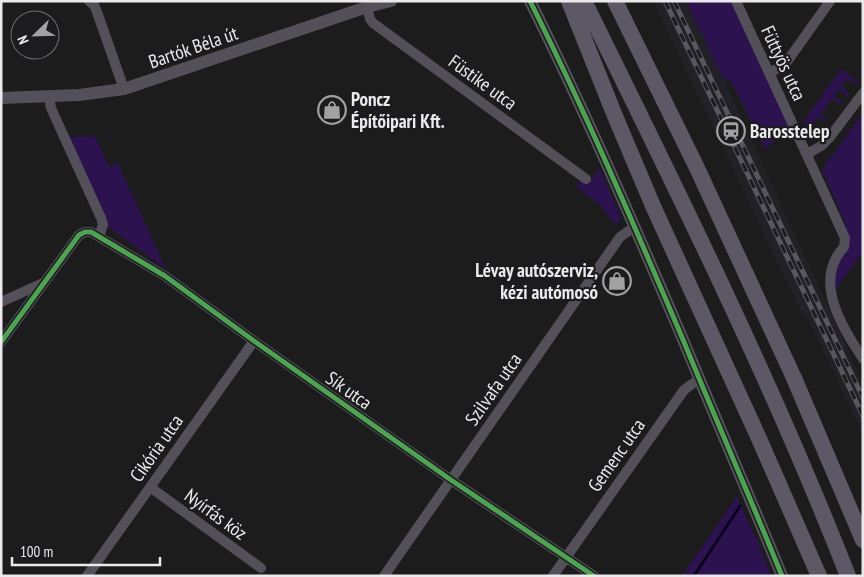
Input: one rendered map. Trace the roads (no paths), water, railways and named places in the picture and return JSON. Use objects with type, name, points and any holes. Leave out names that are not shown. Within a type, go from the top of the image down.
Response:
[{"type":"highway","points":[[569,1],[653,206],[757,434],[819,576]]},
{"type":"highway","points":[[584,1],[736,317],[802,464],[848,576]]},
{"type":"highway","points":[[616,1],[697,168],[786,361],[863,540]]},
{"type":"street","points":[[89,1],[94,5],[97,12],[124,89]]},
{"type":"street","name":"Bartók Béla út","points":[[1,98],[99,93],[124,89],[367,7],[391,1]]},
{"type":"street","points":[[530,1],[578,98],[635,228],[782,576]]},
{"type":"street","name":"Füttyös utca","points":[[736,1],[845,238],[844,247],[839,253],[831,274],[830,286],[837,314],[863,359]]},
{"type":"street","points":[[770,73],[786,63],[830,1]]},
{"type":"street","name":"Füstike utca","points":[[367,7],[370,19],[373,22],[586,179]]},
{"type":"street","points":[[807,154],[821,146],[830,137],[863,93]]},
{"type":"street","points":[[49,96],[51,108],[102,218],[103,225],[98,236]]},
{"type":"street","name":"Szilvafa utca","points":[[384,576],[620,237],[635,228]]},
{"type":"street","name":"Sík utca","points":[[44,283],[79,235],[91,232],[165,276],[254,342],[451,480],[594,576]]},
{"type":"street","points":[[1,302],[44,283]]},
{"type":"street","points":[[1,342],[44,283]]},
{"type":"street","name":"Cikória utca","points":[[87,576],[254,342]]},
{"type":"street","name":"Gemenc utca","points":[[553,576],[684,390],[700,380]]},
{"type":"street","name":"Nyírfás köz","points":[[150,488],[261,568]]},
{"type":"waterway","points":[[694,576],[740,506]]},
{"type":"railway","points":[[665,1],[863,416]]},
{"type":"railway","points":[[674,1],[863,398]]},
{"type":"place","name":"Poncz Építőipari Kft.","points":[[332,110]]},
{"type":"place","name":"Barosstelep","points":[[731,131]]},
{"type":"place","name":"Lévay autószerviz, kézi autómosó","points":[[617,281]]}]
